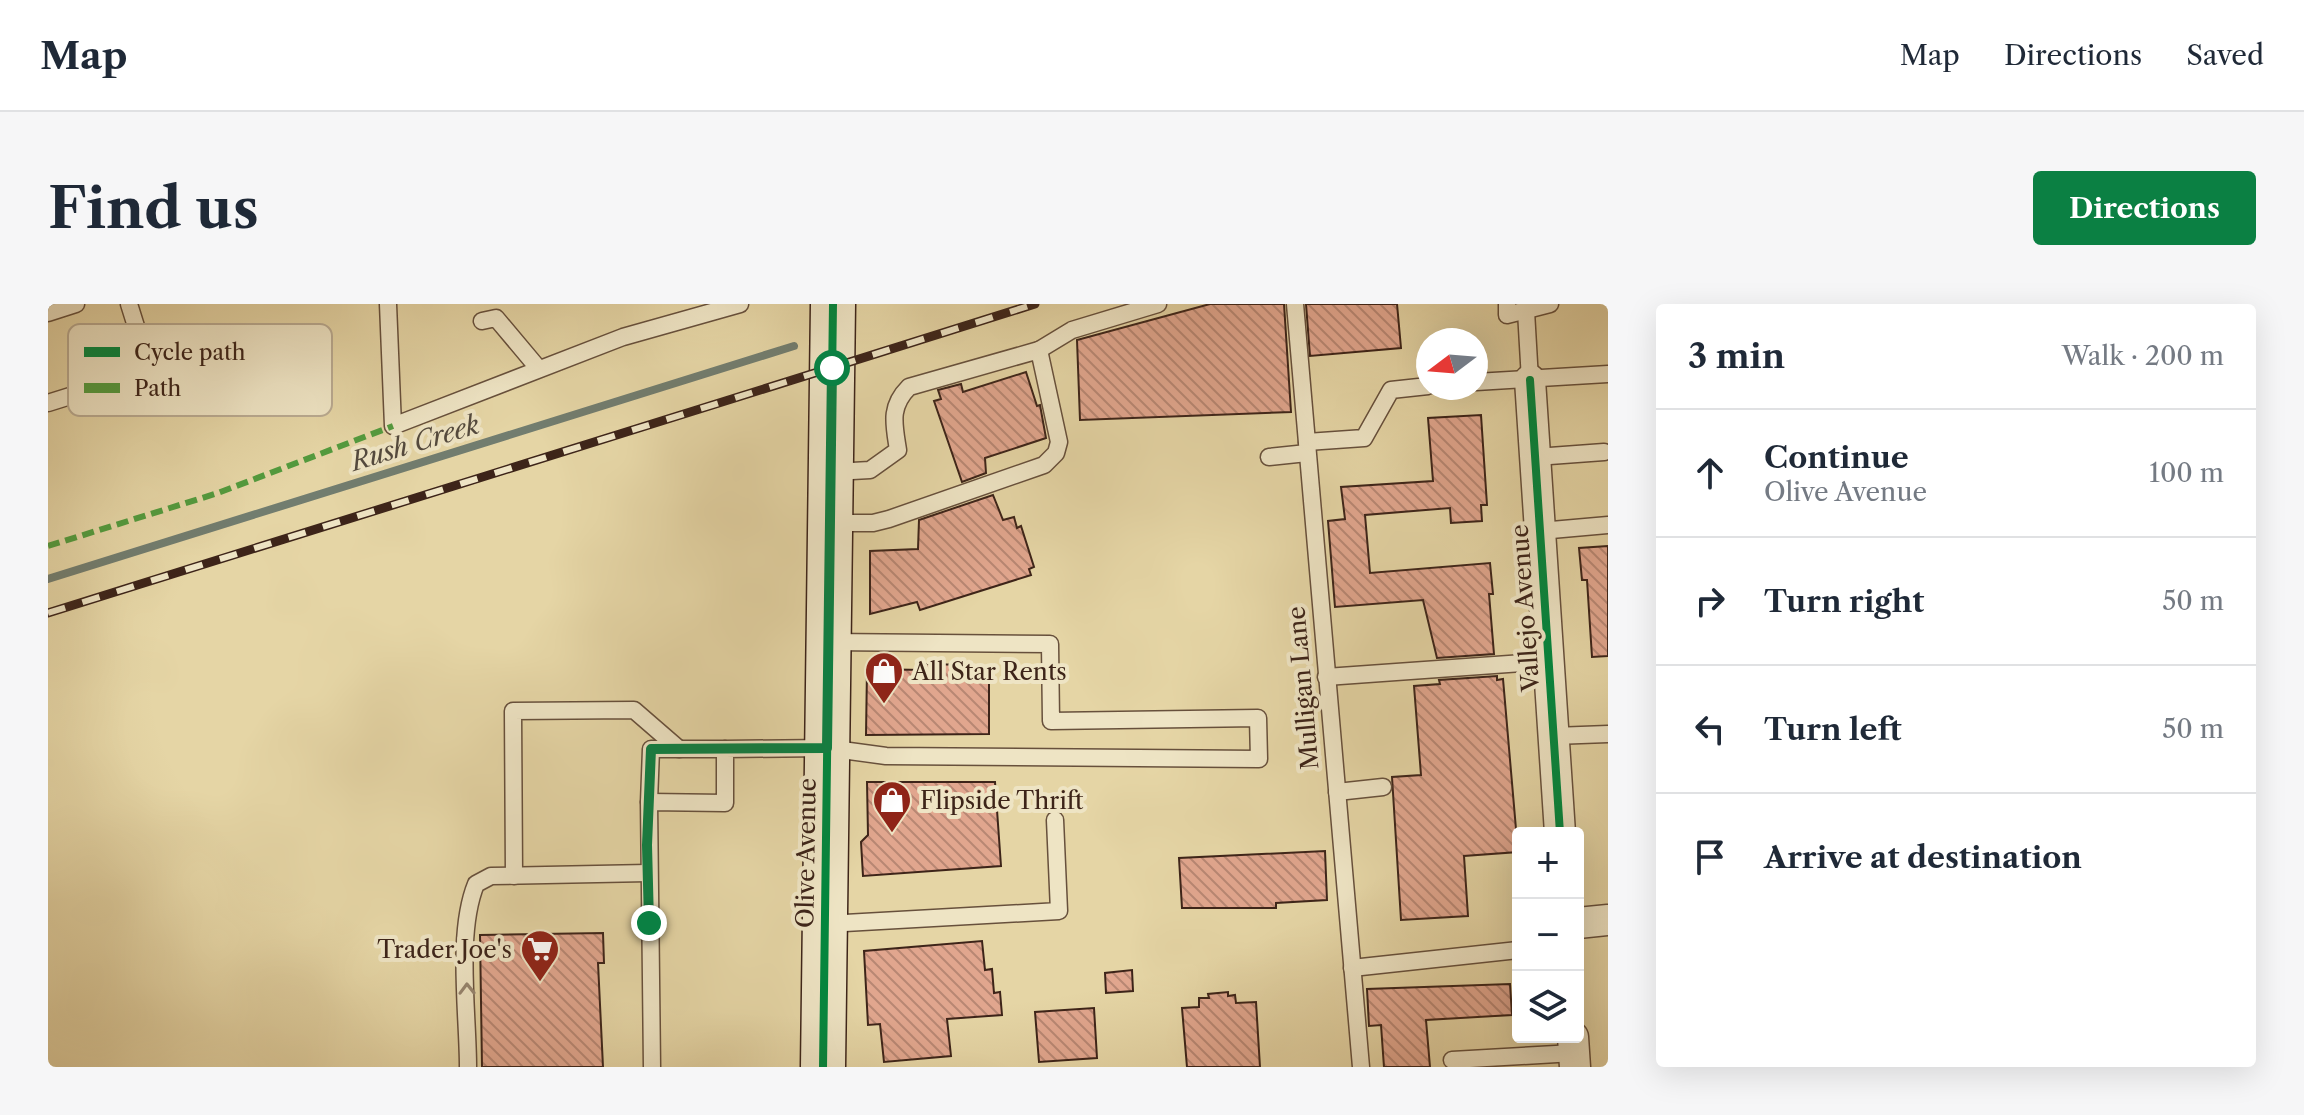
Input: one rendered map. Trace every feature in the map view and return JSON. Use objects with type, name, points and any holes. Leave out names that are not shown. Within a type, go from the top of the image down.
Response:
[{"type":"street","name":"Olive Avenue","points":[[823,1067],[833,304]]},
{"type":"street","name":"Vallejo Avenue","points":[[1530,380],[1560,827]]},
{"type":"street","points":[[1584,922],[1608,920]]},
{"type":"lane","points":[[48,313],[76,304]]},
{"type":"lane","points":[[129,304],[135,324]]},
{"type":"lane","points":[[388,304],[393,426],[623,337],[740,304]]},
{"type":"lane","points":[[830,472],[870,470],[898,450],[892,415],[899,397],[909,387],[1039,350],[1072,330],[1158,304]]},
{"type":"lane","name":"Mulligan Lane","points":[[1295,304],[1361,1067]]},
{"type":"lane","points":[[1507,304],[1507,315],[1540,306],[1530,380]]},
{"type":"lane","points":[[482,321],[496,318],[538,368]]},
{"type":"lane","points":[[830,523],[873,523],[889,519],[1044,465],[1056,453],[1059,442],[1039,350]]},
{"type":"lane","points":[[1488,382],[1608,374]]},
{"type":"lane","points":[[1269,457],[1364,438],[1391,390],[1416,387]]},
{"type":"lane","points":[[48,403],[68,397]]},
{"type":"lane","points":[[1536,457],[1604,452]]},
{"type":"lane","points":[[1540,531],[1608,525]]},
{"type":"lane","points":[[652,1067],[648,873],[651,749],[827,748],[886,756],[1259,759],[1258,718],[1051,721],[1050,644],[828,642]]},
{"type":"lane","points":[[1326,677],[1549,661]]},
{"type":"lane","points":[[514,876],[513,711],[634,710],[679,749]]},
{"type":"lane","points":[[1554,736],[1608,734]]},
{"type":"lane","points":[[649,802],[725,803],[725,749]]},
{"type":"lane","points":[[1337,792],[1383,787]]},
{"type":"lane","points":[[825,925],[1059,911],[1055,820]]},
{"type":"lane","points":[[468,1067],[466,936],[469,901],[476,884],[491,876],[648,873]]},
{"type":"lane","points":[[1352,968],[1512,951]]},
{"type":"lane","points":[[1452,1060],[1574,1052]]},
{"type":"building","points":[[1210,304],[1284,304],[1291,412],[1080,420],[1077,340]]},
{"type":"building","points":[[1306,304],[1397,304],[1401,348],[1310,356]]},
{"type":"building","points":[[1026,372],[1037,406],[1040,405],[1046,438],[985,458],[986,473],[962,482],[934,401],[941,399],[938,390],[961,384],[963,392]]},
{"type":"building","points":[[1481,415],[1487,505],[1481,505],[1482,521],[1451,523],[1450,508],[1365,515],[1370,573],[1490,563],[1494,654],[1437,658],[1423,600],[1335,607],[1328,521],[1345,519],[1341,487],[1433,481],[1428,418]]},
{"type":"building","points":[[993,495],[1003,520],[1014,517],[1017,528],[1021,526],[1034,567],[1029,569],[1031,575],[920,610],[917,602],[870,614],[870,551],[918,549],[919,520]]},
{"type":"building","points":[[1608,546],[1608,656],[1592,657],[1587,580],[1582,580],[1579,548]]},
{"type":"building","points":[[924,664],[969,665],[969,674],[989,674],[989,734],[866,735],[867,669],[924,670]]},
{"type":"building","points":[[1497,676],[1497,680],[1503,679],[1516,827],[1512,827],[1512,852],[1464,856],[1468,916],[1401,920],[1392,777],[1421,775],[1414,686],[1440,684],[1439,680]]},
{"type":"building","points":[[867,782],[995,782],[1001,866],[863,876],[861,842],[868,835]]},
{"type":"building","points":[[1325,851],[1327,900],[1276,903],[1276,908],[1182,908],[1179,858]]},
{"type":"building","name":"Trader Joe's","points":[[603,933],[604,963],[598,963],[603,1067],[482,1067],[480,935]]},
{"type":"building","points":[[982,941],[985,970],[992,969],[994,993],[1000,992],[1002,1015],[947,1019],[951,1056],[884,1062],[880,1024],[868,1025],[864,951]]},
{"type":"building","points":[[1132,970],[1133,991],[1106,993],[1105,973]]},
{"type":"building","points":[[1510,984],[1512,1015],[1426,1020],[1430,1067],[1384,1067],[1381,1025],[1369,1026],[1367,989]]},
{"type":"building","points":[[1228,992],[1228,996],[1235,995],[1236,1003],[1256,1002],[1260,1067],[1187,1067],[1182,1008],[1199,1007],[1199,998],[1209,998],[1208,994]]},
{"type":"building","points":[[1094,1008],[1097,1058],[1039,1062],[1035,1012]]},
{"type":"waterway","name":"Rush Creek","points":[[48,579],[794,346]]},
{"type":"railway","points":[[48,613],[1035,304]]},
{"type":"marked path","points":[[48,546],[218,493],[393,426]]},
{"type":"cycle path","points":[[823,1067],[833,304]]},
{"type":"cycle path","points":[[1530,380],[1560,827]]},
{"type":"place","name":"All Star Rents","points":[[884,705]]},
{"type":"place","name":"Flipside Thrift","points":[[892,834]]},
{"type":"place","name":"Trader Joe's","points":[[540,983]]},
{"type":"route","points":[[649,923],[647,845],[651,749],[827,748],[832,368]]}]
